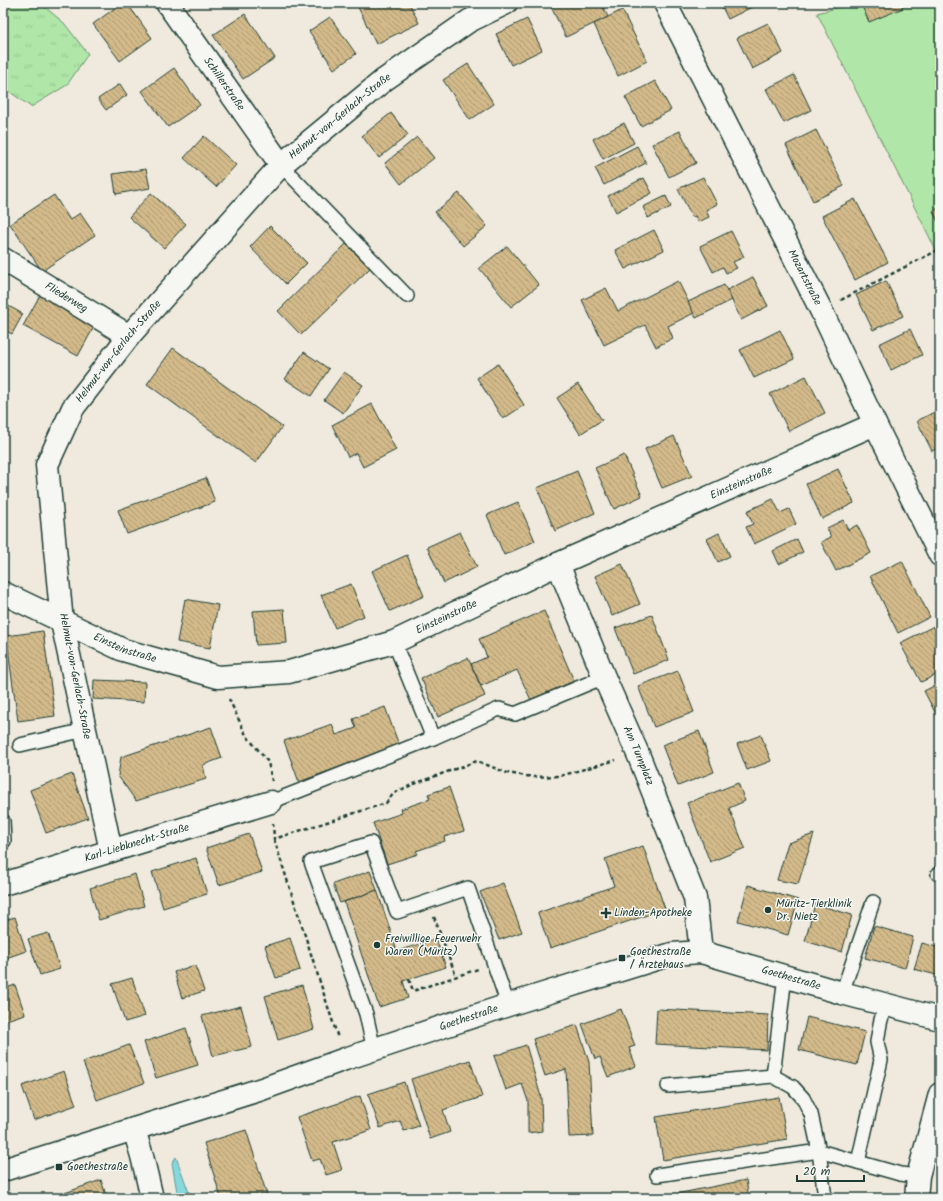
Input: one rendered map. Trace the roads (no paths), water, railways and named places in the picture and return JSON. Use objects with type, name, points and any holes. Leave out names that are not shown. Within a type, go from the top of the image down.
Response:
[{"type":"street","name":"Schillerstraße","points":[[167,3],[281,165]]},
{"type":"street","name":"Helmut-von-Gerlach-Straße","points":[[111,851],[62,622],[47,466],[73,408],[128,336],[281,165],[384,80],[470,21],[506,3]]},
{"type":"street","name":"Mozartstraße","points":[[665,3],[821,310],[875,424],[935,530],[940,555]]},
{"type":"street","name":"Fliederweg","points":[[3,259],[128,336]]},
{"type":"street","name":"Einsteinstraße","points":[[3,593],[123,650],[218,677],[290,672],[394,642],[558,564],[875,424]]},
{"type":"street","name":"Am Turnplatz","points":[[558,564],[604,677],[638,754],[694,898],[701,952]]},
{"type":"street","name":"Karl-Liebknecht-Straße","points":[[3,884],[271,802]]},
{"type":"street","name":"Goethestraße","points":[[3,1170],[262,1089],[345,1059],[508,1005],[672,954],[701,952],[842,993],[940,1019]]},
{"type":"street","points":[[916,1198],[918,1176],[940,1094]]},
{"type":"street","points":[[134,1129],[152,1198]]},
{"type":"lane","points":[[281,165],[407,296]]},
{"type":"lane","points":[[394,642],[433,738]]},
{"type":"lane","points":[[271,802],[433,738],[499,709],[515,714],[604,677]]},
{"type":"lane","points":[[20,745],[85,730]]},
{"type":"lane","points":[[3,821],[4,841]]},
{"type":"lane","points":[[374,1050],[366,1014],[311,862],[370,843],[397,912],[468,888],[508,1005]]},
{"type":"lane","points":[[842,993],[873,902]]},
{"type":"lane","points":[[773,1076],[785,976]]},
{"type":"lane","points":[[858,1162],[881,1060],[877,1042],[885,1004]]},
{"type":"lane","points":[[668,1086],[773,1076],[793,1087],[803,1098],[811,1114],[820,1151],[825,1198]]},
{"type":"lane","points":[[657,1175],[820,1151],[900,1174],[918,1176]]},
{"type":"water","points":[[176,1157],[191,1198],[178,1198],[172,1163]]},
{"type":"place","name":"Müritz-Tierklinik Dr. Nietz","points":[[768,910]]},
{"type":"place","name":"Linden-Apotheke","points":[[606,913]]},
{"type":"place","name":"Freiwillige Feuerwehr Waren (Müritz)","points":[[377,945]]},
{"type":"place","name":"Goethestraße / Ärztehaus","points":[[622,958]]},
{"type":"place","name":"Goethestraße","points":[[59,1167]]}]
